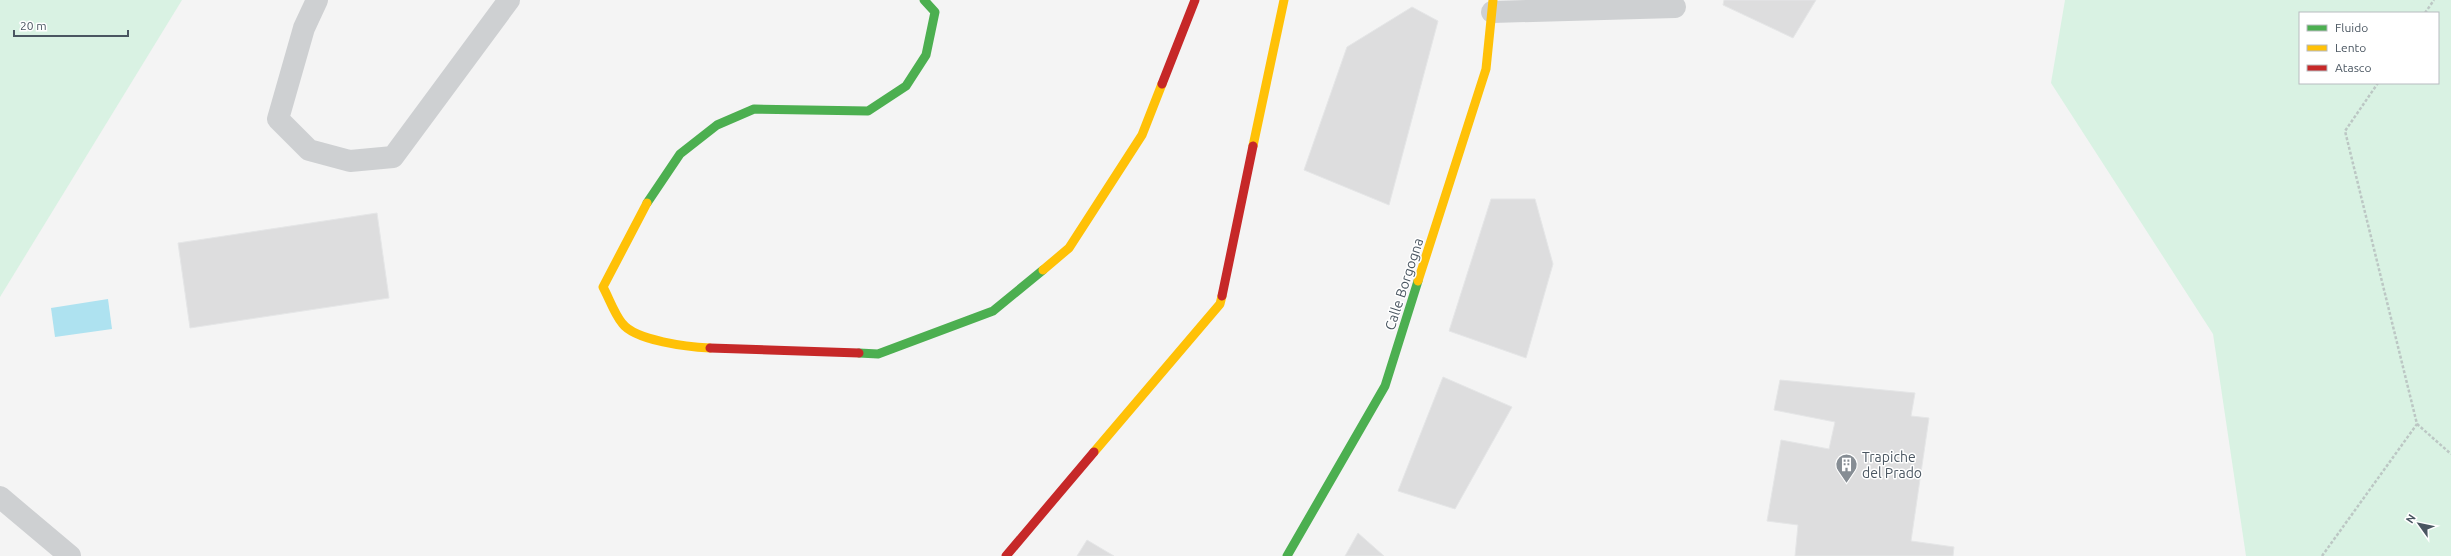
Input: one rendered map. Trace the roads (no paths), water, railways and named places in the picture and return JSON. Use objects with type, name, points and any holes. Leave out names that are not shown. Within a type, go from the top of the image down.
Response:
[{"type":"street","points":[[317,0],[304,28],[278,119],[309,150],[350,161],[393,157],[509,0]]},
{"type":"street","points":[[924,0],[936,12],[926,55],[906,86],[868,111],[754,109],[717,125],[680,154],[641,212],[602,287],[622,324],[641,336],[695,347],[878,354],[993,311],[1069,248],[1142,135],[1194,0]]},
{"type":"street","points":[[1006,556],[1220,304],[1284,0]]},
{"type":"street","points":[[1492,6],[1675,7]]},
{"type":"street","name":"Calle Borgogna","points":[[1287,556],[1385,386],[1486,69],[1492,6]]},
{"type":"street","points":[[0,497],[70,556]]},
{"type":"water","points":[[108,299],[112,329],[55,337],[51,308]]},
{"type":"place","name":"Trapiche del Prado","points":[[1846,484]]}]
